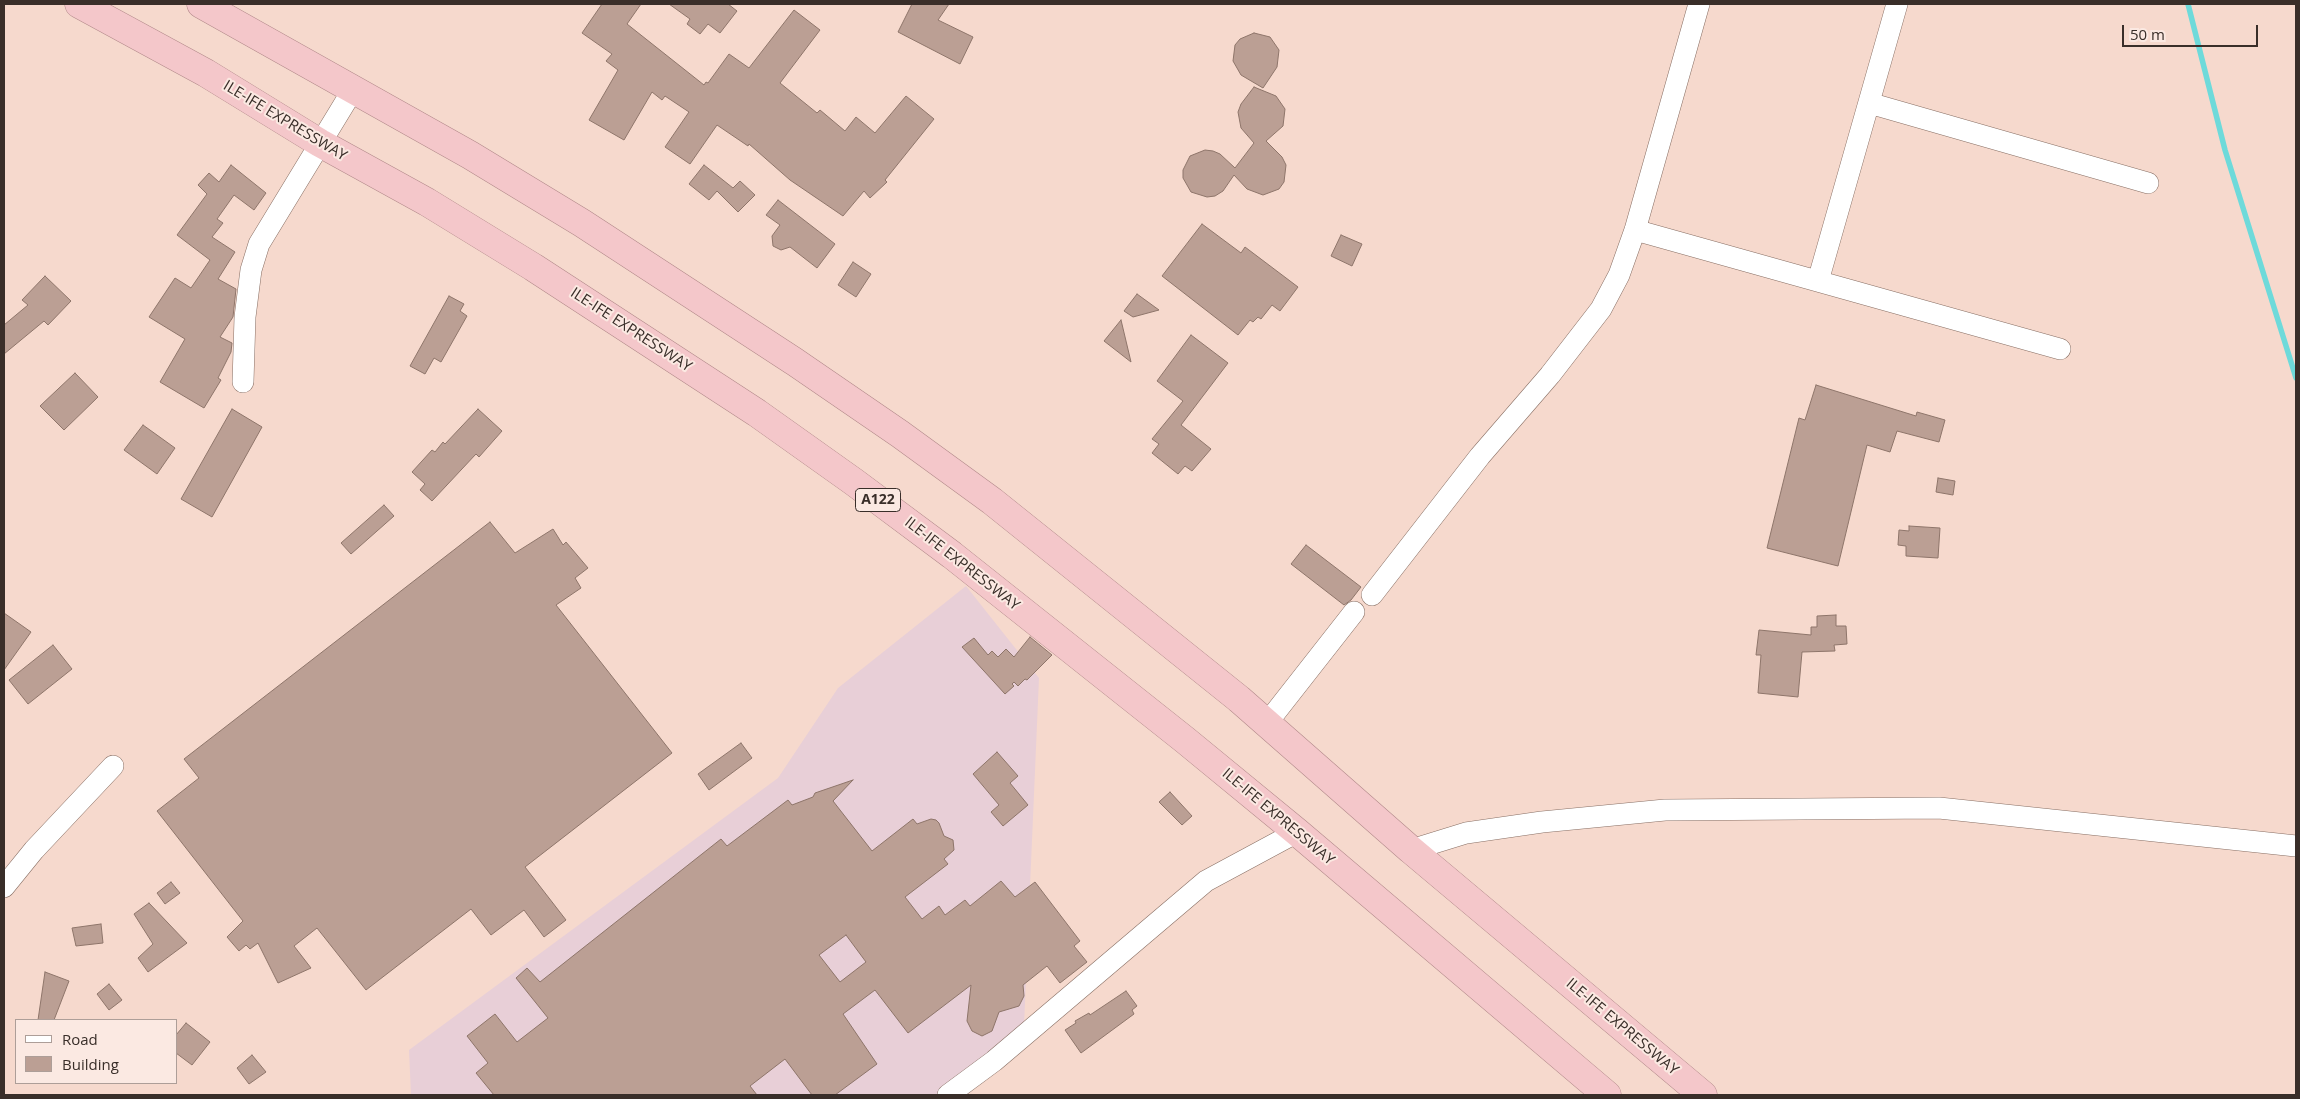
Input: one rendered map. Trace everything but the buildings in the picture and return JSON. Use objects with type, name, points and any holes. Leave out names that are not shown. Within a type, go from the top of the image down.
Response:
[{"type":"highway","name":"ILE-IFE EXPRESSWAY","points":[[79,4],[206,74],[320,143],[427,202],[533,267],[757,413],[952,555],[1298,832],[1607,1095]]},
{"type":"highway","name":"ILE-IFE EXPRESSWAY","points":[[201,4],[354,88],[582,223],[795,362],[900,434],[992,501],[1267,722],[1411,850],[1703,1095]]},
{"type":"street","points":[[1372,595],[1480,456],[1550,375],[1601,309],[1619,275],[1635,230],[1699,4]]},
{"type":"street","points":[[1818,281],[1897,4]]},
{"type":"street","points":[[243,382],[245,317],[252,270],[259,244],[354,88]]},
{"type":"street","points":[[1869,103],[2148,183]]},
{"type":"street","points":[[1635,230],[2060,349]]},
{"type":"street","points":[[1267,722],[1354,612]]},
{"type":"street","points":[[4,887],[34,850],[113,766]]},
{"type":"street","points":[[1411,850],[1466,833],[1542,822],[1665,810],[1938,808],[2296,846]]},
{"type":"street","points":[[948,1095],[994,1061],[1206,881],[1298,832]]},
{"type":"shaded area","points":[[966,586],[1039,678],[1023,1049],[959,1095],[411,1095],[409,1050],[778,778],[838,688]]},
{"type":"waterway","points":[[2188,4],[2225,150],[2296,378]]}]
